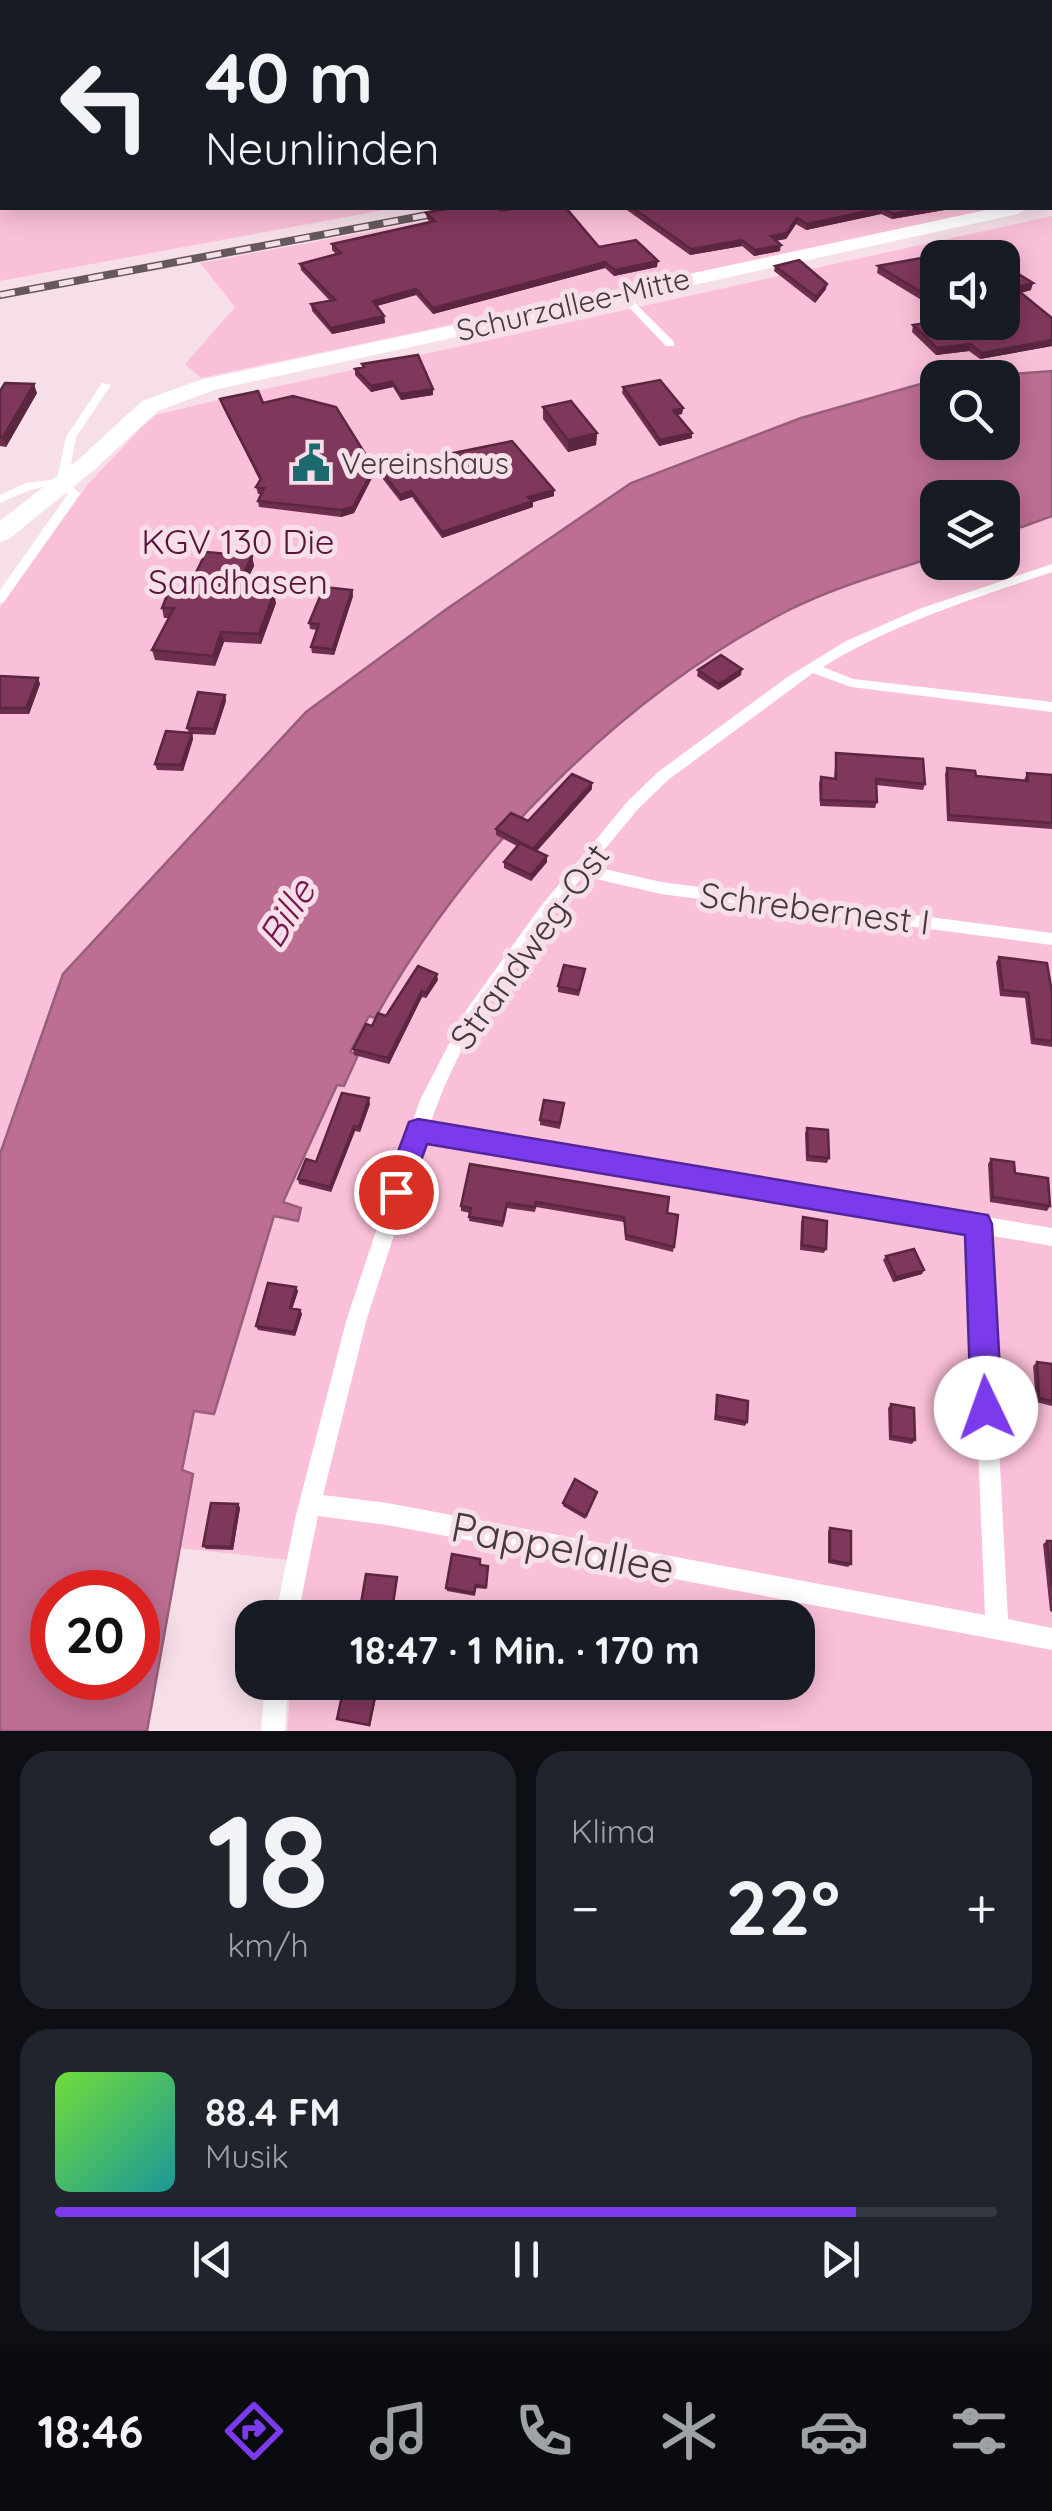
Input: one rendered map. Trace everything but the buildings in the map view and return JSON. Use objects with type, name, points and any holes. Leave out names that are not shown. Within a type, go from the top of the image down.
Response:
[{"type":"street","name":"Schurzallee-Mitte","points":[[0,534],[87,464],[150,406],[208,385],[1009,210]]},
{"type":"lane","points":[[622,294],[670,344]]},
{"type":"lane","points":[[62,482],[72,436],[106,385]]},
{"type":"lane","points":[[0,500],[34,484],[62,482],[74,494],[0,598]]},
{"type":"lane","name":"Strandweg-Ost","points":[[290,1600],[310,1504],[375,1254],[418,1131],[450,1054],[472,1014],[580,868],[662,776],[851,644],[923,612],[1052,568]]},
{"type":"lane","points":[[812,668],[851,683],[1052,707]]},
{"type":"lane","name":"Schrebernest I","points":[[580,868],[661,888],[1052,938]]},
{"type":"lane","points":[[418,1131],[1052,1237]]},
{"type":"lane","points":[[978,1224],[996,1628]]},
{"type":"lane","name":"Pappelallee","points":[[310,1504],[386,1514],[1052,1639]]},
{"type":"lane","points":[[273,1731],[276,1700]]},
{"type":"green space","points":[[0,210],[384,210],[0,281]]},
{"type":"green space","points":[[485,210],[988,210],[201,378],[185,364],[235,307],[200,263]]},
{"type":"green space","name":"KGV 130 Die Sandhasen","points":[[1052,216],[1052,371],[1020,373],[1020,360],[920,360],[920,387],[631,483],[448,608],[306,712],[63,974],[0,1154],[0,607],[88,484],[156,415],[920,245],[920,340],[1020,340],[1020,240],[943,240]]},
{"type":"green space","points":[[1052,516],[1052,1731],[287,1731],[290,1700],[815,1700],[815,1600],[302,1600],[308,1562],[179,1548],[193,1474],[182,1471],[194,1411],[214,1413],[275,1216],[297,1221],[282,1202],[338,1085],[344,1086],[357,1055],[350,1053],[370,1016],[375,1017],[455,896],[502,839],[607,734],[725,647],[805,602],[920,562],[920,580],[1020,580],[1023,527]]},
{"type":"water","name":"Bille","points":[[1052,371],[1052,516],[1020,527],[1020,480],[920,480],[920,562],[805,602],[725,647],[607,734],[502,839],[413,956],[375,1018],[369,1016],[350,1052],[358,1055],[344,1086],[337,1085],[283,1202],[301,1208],[298,1221],[274,1216],[214,1414],[194,1411],[182,1470],[193,1474],[160,1658],[160,1570],[30,1570],[30,1700],[153,1700],[147,1731],[0,1731],[0,1154],[63,974],[306,712],[448,608],[631,483],[801,418],[920,384],[920,460],[1020,460],[1020,374]]},
{"type":"railway","points":[[0,295],[454,210]]},
{"type":"place","name":"Vereinshaus","points":[[311,463]]},
{"type":"route","points":[[396,1192],[418,1131],[978,1224],[986,1408]]}]
